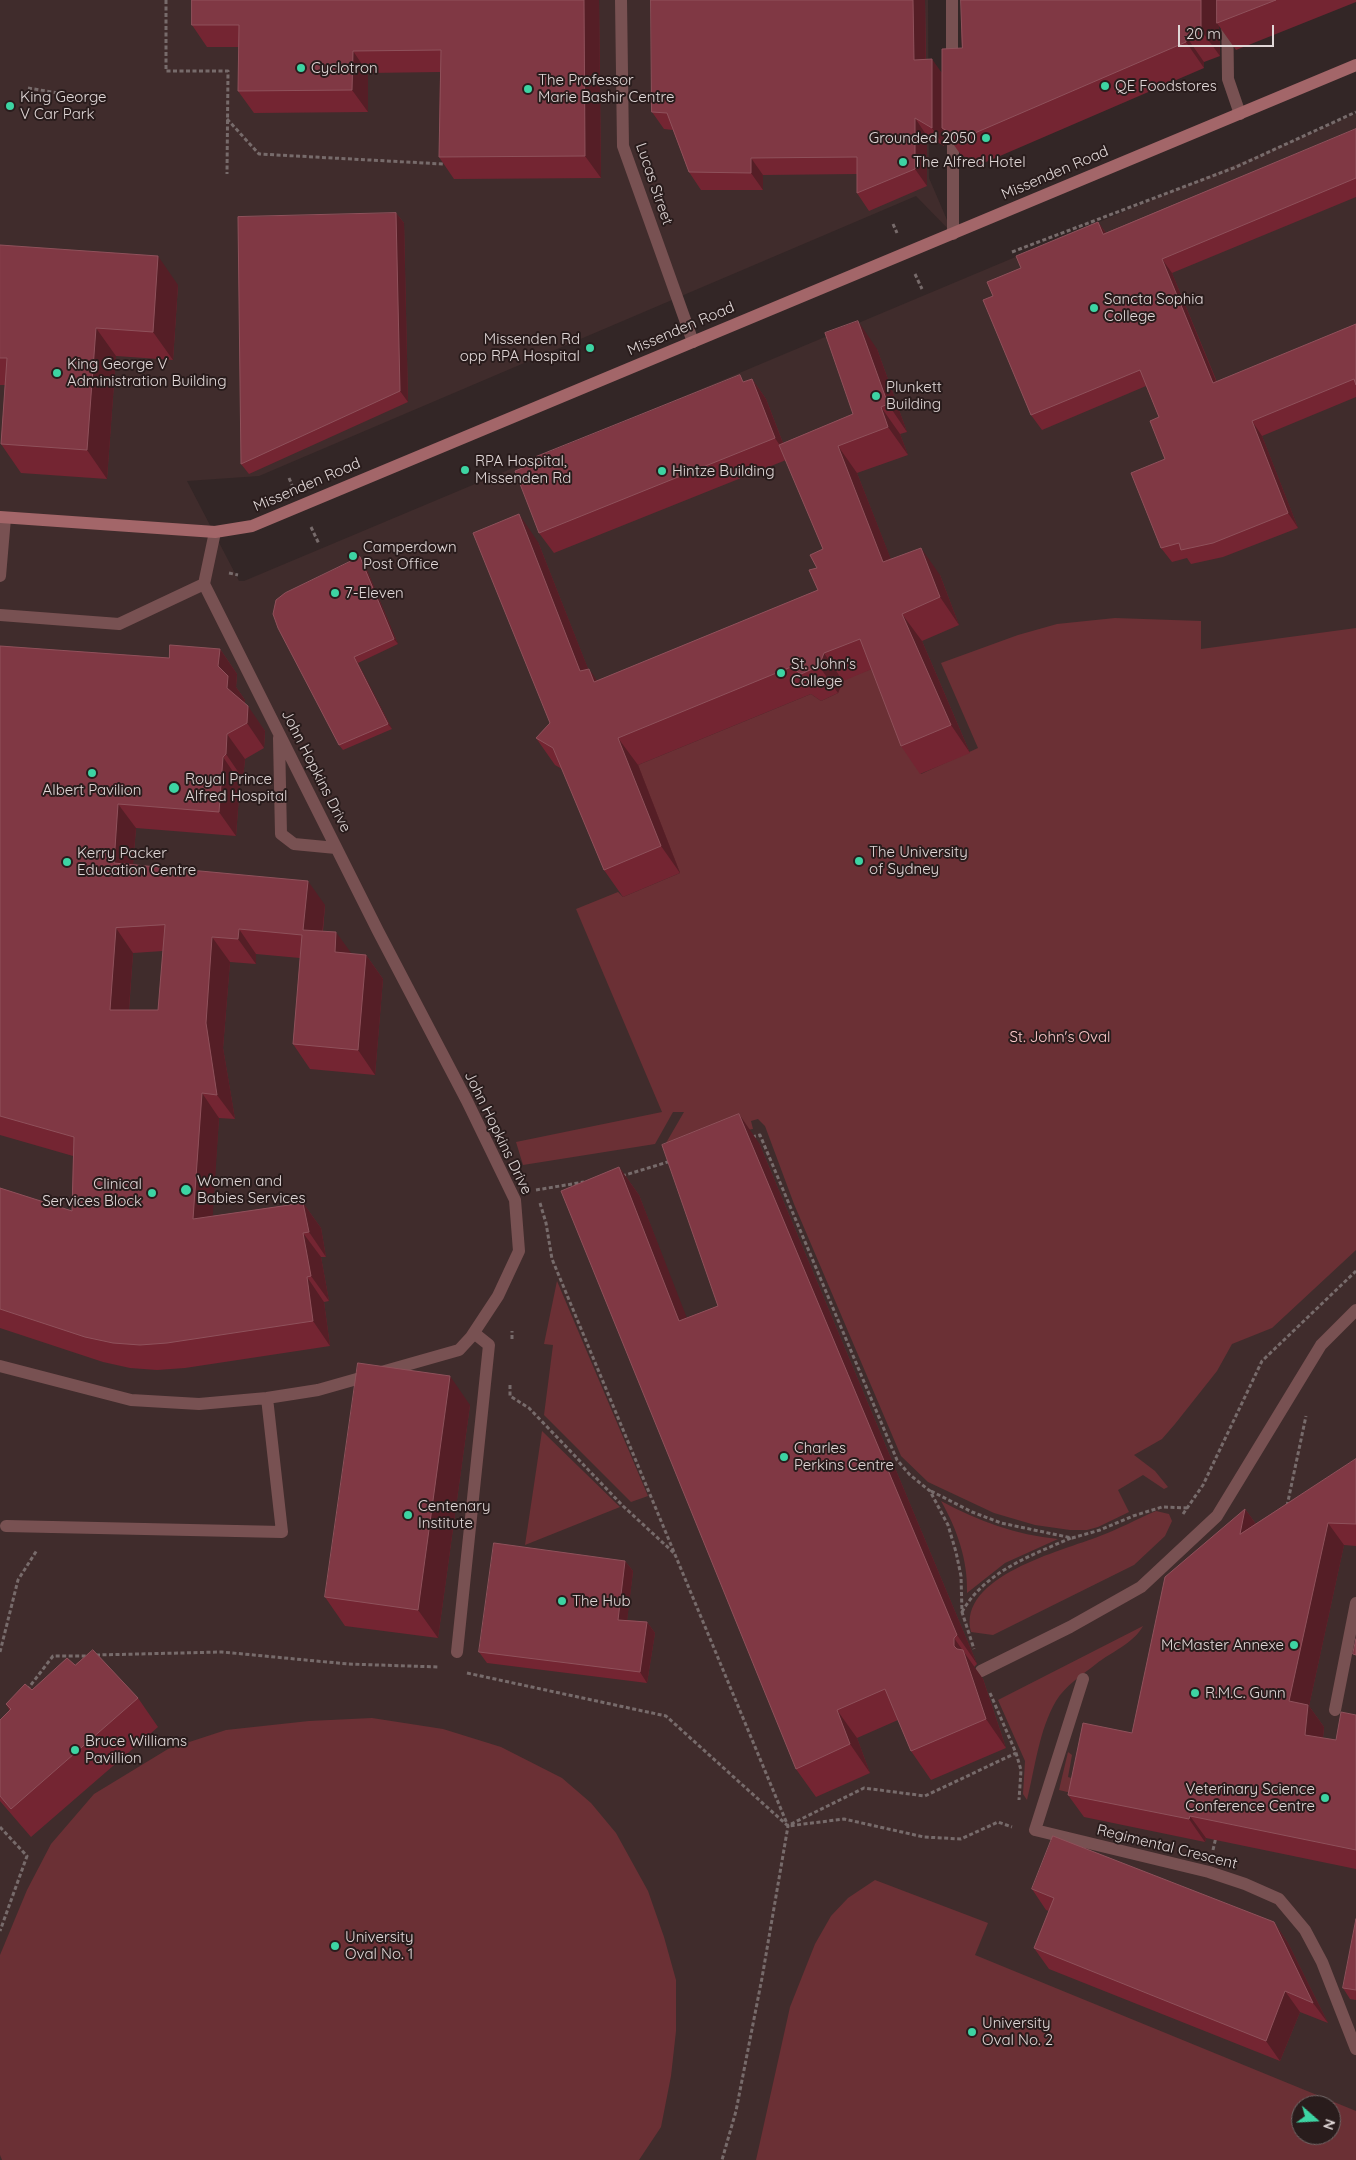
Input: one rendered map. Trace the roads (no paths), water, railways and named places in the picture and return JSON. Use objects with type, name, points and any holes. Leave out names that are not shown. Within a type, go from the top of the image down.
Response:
[{"type":"street","name":"Lucas Street","points":[[621,0],[623,146],[693,342]]},
{"type":"street","points":[[952,0],[952,79]]},
{"type":"street","points":[[1227,0],[1228,79],[1240,114]]},
{"type":"street","name":"Missenden Road","points":[[2,517],[215,532],[252,526],[1356,65]]},
{"type":"street","points":[[953,118],[953,234]]},
{"type":"street","points":[[0,576],[2,517]]},
{"type":"street","points":[[0,615],[120,624],[204,584],[215,532]]},
{"type":"street","name":"John Hopkins Drive","points":[[0,1366],[131,1400],[199,1404],[267,1398],[318,1390],[459,1350],[474,1332],[498,1296],[519,1251],[515,1200],[467,1101],[450,1073],[204,584]]},
{"type":"street","points":[[279,735],[281,834],[294,844],[336,848]]},
{"type":"street","points":[[981,1671],[1070,1627],[1141,1587],[1217,1516],[1321,1345],[1356,1310]]},
{"type":"street","points":[[457,1652],[489,1345],[474,1332]]},
{"type":"street","points":[[6,1526],[282,1532],[267,1398]]},
{"type":"street","points":[[1335,1710],[1356,1603]]},
{"type":"street","name":"Regimental Crescent","points":[[1083,1679],[1035,1830],[1208,1872],[1245,1884],[1279,1899],[1305,1930],[1322,1962],[1356,2048]]},
{"type":"place","name":"Cyclotron","points":[[301,68]]},
{"type":"place","name":"QE Foodstores","points":[[1105,86]]},
{"type":"place","name":"The Professor Marie Bashir Centre","points":[[528,89]]},
{"type":"place","name":"King George V Car Park","points":[[10,106]]},
{"type":"place","name":"Grounded 2050","points":[[986,138]]},
{"type":"place","name":"The Alfred Hotel","points":[[903,162]]},
{"type":"place","name":"Sancta Sophia College","points":[[1094,308]]},
{"type":"place","name":"Missenden Rd opp RPA Hospital","points":[[590,348]]},
{"type":"place","name":"King George V Administration Building","points":[[57,373]]},
{"type":"place","name":"Plunkett Building","points":[[876,396]]},
{"type":"place","name":"RPA Hospital, Missenden Rd","points":[[465,470]]},
{"type":"place","name":"Hintze Building","points":[[662,471]]},
{"type":"place","name":"Camperdown Post Office","points":[[353,556]]},
{"type":"place","name":"7-Eleven","points":[[335,593]]},
{"type":"place","name":"St. John's College","points":[[781,673]]},
{"type":"place","name":"Albert Pavilion","points":[[92,773]]},
{"type":"place","name":"Royal Prince Alfred Hospital","points":[[174,788]]},
{"type":"place","name":"The University of Sydney","points":[[859,861]]},
{"type":"place","name":"Kerry Packer Education Centre","points":[[67,862]]},
{"type":"place","name":"Women and Babies Services","points":[[186,1190]]},
{"type":"place","name":"Clinical Services Block","points":[[152,1193]]},
{"type":"place","name":"Charles Perkins Centre","points":[[784,1457]]},
{"type":"place","name":"Centenary Institute","points":[[408,1515]]},
{"type":"place","name":"The Hub","points":[[562,1601]]},
{"type":"place","name":"McMaster Annexe","points":[[1294,1645]]},
{"type":"place","name":"R.M.C. Gunn","points":[[1195,1693]]},
{"type":"place","name":"Bruce Williams Pavillion","points":[[75,1750]]},
{"type":"place","name":"Veterinary Science Conference Centre","points":[[1325,1798]]},
{"type":"place","name":"University Oval No. 1","points":[[335,1946]]},
{"type":"place","name":"University Oval No. 2","points":[[972,2032]]},
{"type":"park label","name":"St. John's Oval","points":[[1060,1037]]}]
